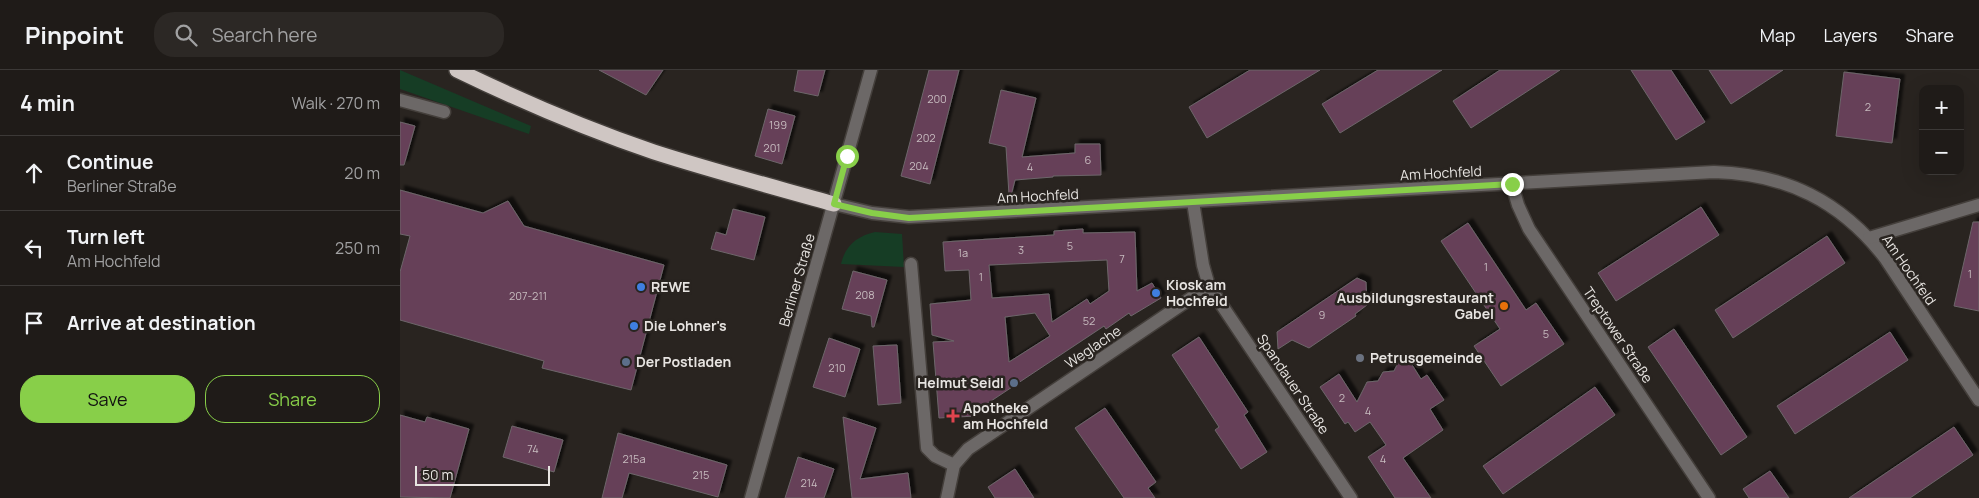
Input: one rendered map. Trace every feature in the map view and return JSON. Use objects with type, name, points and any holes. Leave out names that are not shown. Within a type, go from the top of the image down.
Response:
[{"type":"highway","points":[[457,70],[542,110],[622,140],[711,170],[834,204]]},
{"type":"street","name":"Berliner Straße","points":[[751,498],[872,70]]},
{"type":"street","points":[[400,100],[444,112]]},
{"type":"street","name":"Am Hochfeld","points":[[834,204],[872,213],[909,218],[1714,172],[1762,176],[1784,182],[1832,206],[1869,238],[1885,258],[1979,400]]},
{"type":"street","name":"Treptower Straße","points":[[1512,184],[1529,229],[1709,498]]},
{"type":"street","points":[[1193,202],[1203,265],[1209,286]]},
{"type":"street","points":[[1869,238],[1979,205]]},
{"type":"street","points":[[911,264],[927,448],[935,456],[954,465],[947,498]]},
{"type":"street","name":"Weglache","points":[[954,465],[968,449],[1209,286]]},
{"type":"street","name":"Spandauer Straße","points":[[1209,286],[1351,498]]},
{"type":"green space","points":[[400,70],[531,126],[529,134],[400,89]]},
{"type":"green space","points":[[875,232],[902,234],[904,267],[841,264],[845,252],[857,239]]},
{"type":"building","points":[[599,70],[663,70],[646,95]]},
{"type":"building","points":[[798,70],[825,70],[818,96],[794,91]]},
{"type":"building","points":[[929,70],[959,70],[930,184],[901,176]]},
{"type":"building","points":[[1250,70],[1320,70],[1207,138],[1189,107]]},
{"type":"building","points":[[1378,70],[1442,70],[1340,133],[1322,104]]},
{"type":"building","points":[[1500,70],[1560,70],[1471,128],[1453,101]]},
{"type":"building","points":[[1631,70],[1671,70],[1705,122],[1676,140]]},
{"type":"building","points":[[1709,70],[1783,70],[1731,104]]},
{"type":"building","points":[[1844,72],[1900,79],[1892,143],[1836,136]]},
{"type":"building","points":[[1001,90],[1036,98],[1022,157],[1075,153],[1075,144],[1100,144],[1101,175],[1053,176],[1015,180],[1011,196],[1009,195],[1006,147],[989,143]]},
{"type":"building","points":[[768,109],[795,116],[782,164],[755,156]]},
{"type":"building","points":[[400,122],[415,126],[404,165],[400,165]]},
{"type":"building","points":[[400,190],[483,213],[508,201],[524,226],[664,265],[631,390],[542,368],[544,361],[400,320],[400,272],[410,236],[400,234]]},
{"type":"building","points":[[1701,207],[1719,235],[1616,301],[1598,273]]},
{"type":"building","points":[[733,209],[765,217],[754,260],[711,249],[716,232],[726,235]]},
{"type":"building","points":[[1973,222],[1979,222],[1979,311],[1954,306]]},
{"type":"building","name":"Ausbildungsrestaurant Gabel","points":[[1468,223],[1526,310],[1536,303],[1564,344],[1501,386],[1474,346],[1500,329],[1441,241]]},
{"type":"building","points":[[1083,229],[1083,233],[1135,232],[1137,291],[1152,283],[1161,298],[1131,316],[1129,313],[1106,329],[1104,326],[976,411],[976,416],[939,418],[933,342],[954,341],[932,335],[930,304],[971,300],[969,270],[945,271],[943,242],[1054,235],[1054,231]],"holes":[[[1107,260],[1109,291],[1090,304],[1087,299],[1052,322],[1049,294],[992,298],[989,265]],[[1035,313],[1050,336],[1009,362],[1005,317]]]},
{"type":"building","points":[[1827,236],[1845,263],[1733,338],[1715,310]]},
{"type":"building","points":[[853,271],[887,280],[874,327],[872,327],[871,316],[842,309]]},
{"type":"building","points":[[1357,278],[1366,282],[1367,305],[1355,314],[1356,316],[1309,348],[1292,340],[1278,349],[1277,332]]},
{"type":"building","points":[[1674,329],[1747,437],[1721,455],[1648,347]]},
{"type":"building","points":[[1890,332],[1908,360],[1795,434],[1777,406]]},
{"type":"building","points":[[1199,337],[1248,412],[1244,415],[1267,452],[1241,469],[1215,430],[1219,427],[1172,355]]},
{"type":"building","points":[[829,338],[860,349],[845,397],[813,387]]},
{"type":"building","points":[[897,345],[901,403],[878,405],[873,346]]},
{"type":"building","points":[[1409,360],[1421,379],[1427,375],[1444,400],[1430,409],[1443,430],[1403,458],[1431,498],[1395,498],[1368,457],[1386,445],[1370,422],[1355,432],[1348,422],[1345,424],[1320,387],[1339,374],[1357,402],[1367,382],[1378,381],[1383,372],[1394,371],[1399,361]]},
{"type":"building","points":[[1595,387],[1615,415],[1503,494],[1483,466]]},
{"type":"building","points":[[1105,408],[1156,482],[1148,488],[1155,498],[1124,498],[1075,428]]},
{"type":"building","points":[[400,415],[425,422],[427,417],[469,429],[450,498],[400,497]]},
{"type":"building","points":[[843,417],[876,428],[860,479],[908,473],[911,498],[852,498]]},
{"type":"building","points":[[512,426],[563,440],[554,472],[503,457]]},
{"type":"building","points":[[1954,427],[1973,455],[1910,498],[1849,498]]},
{"type":"building","points":[[618,433],[727,465],[718,497],[629,473],[622,498],[602,498]]},
{"type":"building","points":[[798,457],[834,469],[824,498],[785,498]]},
{"type":"building","points":[[1015,469],[1034,498],[995,498],[988,487]]},
{"type":"building","points":[[1770,471],[1789,498],[1749,498],[1743,489]]},
{"type":"place","name":"REWE","points":[[641,287]]},
{"type":"place","name":"Kiosk am Hochfeld","points":[[1156,293]]},
{"type":"place","name":"Ausbildungsrestaurant Gabel","points":[[1504,306]]},
{"type":"place","name":"Die Lohner's","points":[[634,326]]},
{"type":"place","name":"Petrusgemeinde","points":[[1360,358]]},
{"type":"place","name":"Der Postladen","points":[[626,362]]},
{"type":"place","name":"Helmut Seidl","points":[[1014,383]]},
{"type":"place","name":"Apotheke am Hochfeld","points":[[953,416]]},
{"type":"route","points":[[847,156],[834,204],[872,213],[909,218],[1512,184]]}]
